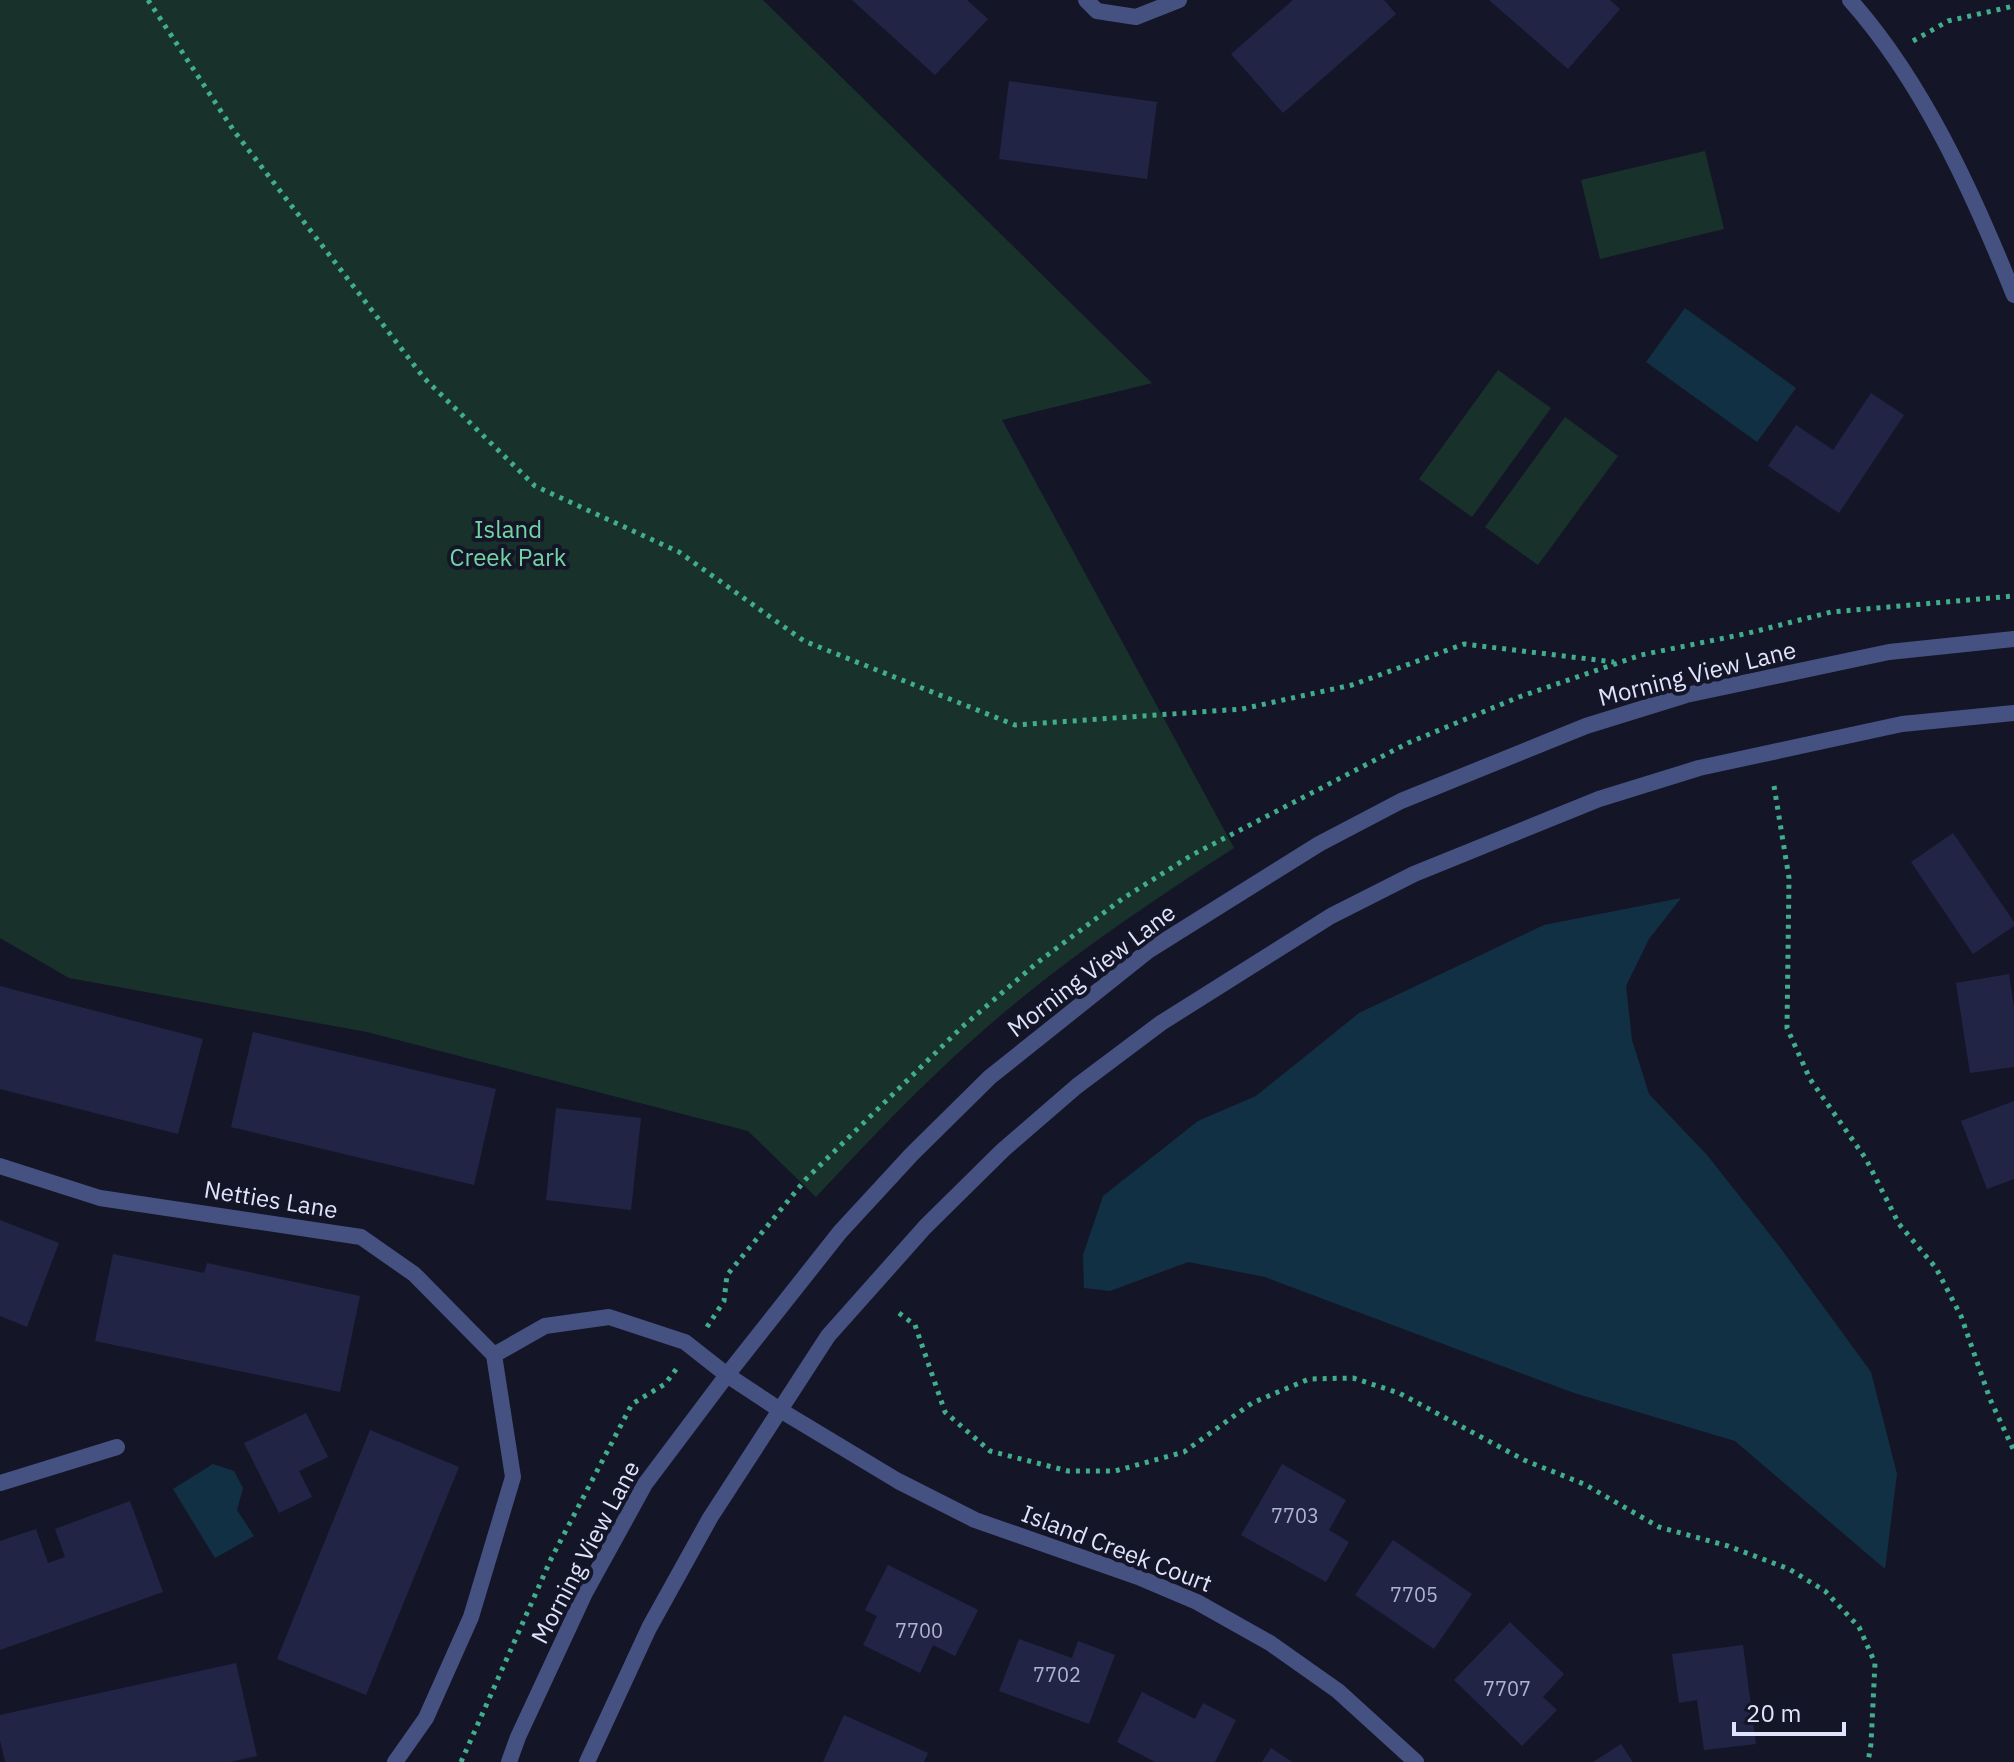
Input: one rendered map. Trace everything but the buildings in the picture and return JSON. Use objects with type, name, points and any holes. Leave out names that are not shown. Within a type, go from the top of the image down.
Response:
[{"type":"street","points":[[1086,0],[1097,11],[1136,17],[1179,0]]},
{"type":"street","points":[[1850,0],[1875,28],[1940,133],[1975,199],[2013,290]]},
{"type":"street","name":"Morning View Lane","points":[[509,1762],[585,1593],[645,1484],[727,1375],[840,1232],[912,1154],[990,1077],[1148,951],[1319,844],[1401,801],[1586,726],[1686,695],[1889,652],[2014,639]]},
{"type":"street","points":[[587,1762],[649,1628],[710,1518],[828,1336],[925,1227],[1003,1150],[1077,1086],[1161,1023],[1331,916],[1414,874],[1599,799],[1699,768],[1902,724],[2014,713]]},
{"type":"street","name":"Netties Lane","points":[[0,1166],[100,1198],[361,1237],[414,1274],[494,1355]]},
{"type":"street","points":[[395,1762],[426,1718],[471,1617],[513,1477],[494,1355],[545,1326],[609,1317],[685,1342],[727,1375]]},
{"type":"street","name":"Island Creek Court","points":[[727,1375],[898,1481],[975,1520],[1138,1577],[1197,1602],[1270,1643],[1338,1691],[1416,1762]]},
{"type":"street","points":[[0,1483],[117,1447]]},
{"type":"path","points":[[148,0],[234,131],[424,378],[535,486],[679,552],[804,641],[1015,725],[1242,709],[1352,685],[1464,644],[1619,663]]},
{"type":"path","points":[[1891,53],[1948,21],[2014,6]]},
{"type":"path","points":[[1774,786],[1789,878],[1787,1028],[1810,1079],[1866,1159],[1899,1224],[1936,1268],[1961,1316],[1990,1399],[2014,1451]]},
{"type":"path","points":[[899,1313],[915,1325],[945,1412],[990,1451],[1068,1471],[1115,1471],[1184,1452],[1252,1403],[1309,1379],[1353,1378],[1399,1393],[1524,1460],[1584,1484],[1659,1527],[1728,1546],[1789,1569],[1825,1591],[1859,1627],[1875,1663],[1868,1762]]},
{"type":"green space","name":"Island Creek Park","points":[[0,0],[763,0],[1152,383],[1002,420],[1234,848],[1118,926],[1007,1010],[932,1077],[816,1197],[748,1131],[367,1032],[69,978],[0,938]]},
{"type":"green space","points":[[1705,151],[1724,229],[1600,259],[1581,180]]},
{"type":"green space","points":[[1498,370],[1551,408],[1472,517],[1419,479]]},
{"type":"green space","points":[[1565,417],[1618,456],[1538,565],[1485,527]]},
{"type":"water","points":[[1685,308],[1796,388],[1757,442],[1646,362]]},
{"type":"water","points":[[1681,898],[1649,939],[1626,986],[1632,1040],[1649,1094],[1707,1155],[1779,1246],[1871,1372],[1897,1474],[1885,1569],[1735,1441],[1574,1393],[1265,1277],[1188,1262],[1110,1291],[1084,1288],[1083,1255],[1103,1196],[1198,1121],[1256,1096],[1359,1013],[1544,925]]},
{"type":"water","points":[[213,1464],[234,1471],[243,1488],[237,1510],[254,1536],[215,1558],[173,1489]]}]
